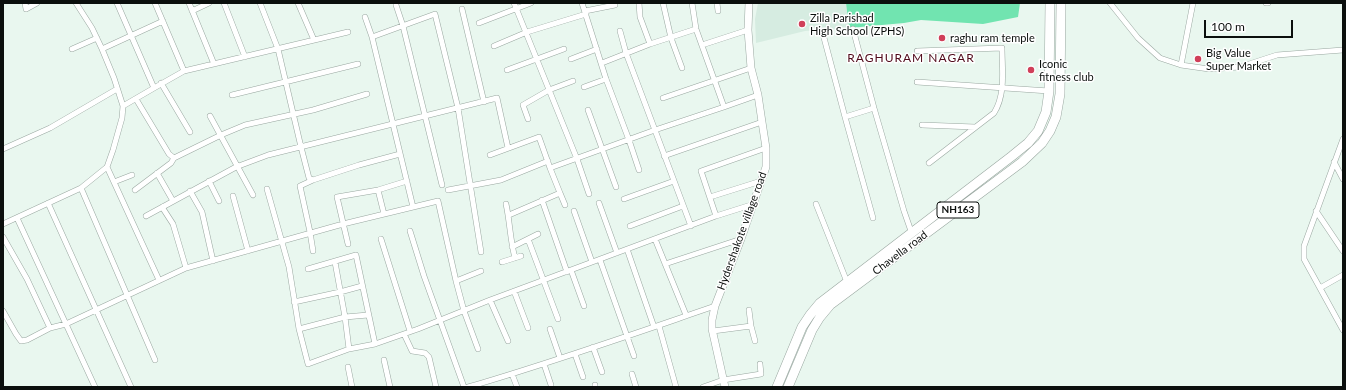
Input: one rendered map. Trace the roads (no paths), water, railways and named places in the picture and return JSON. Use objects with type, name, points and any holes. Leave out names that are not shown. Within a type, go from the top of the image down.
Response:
[{"type":"highway","name":"Chavella road","points":[[777,387],[802,327],[820,303],[1012,156],[1028,143],[1038,131],[1046,112],[1049,91],[1050,3]]},
{"type":"highway","name":"Chavella road","points":[[788,387],[812,330],[830,305],[1022,162],[1042,143],[1050,131],[1056,117],[1060,94],[1061,3]]},
{"type":"street","points":[[25,3],[26,9],[37,3]]},
{"type":"street","points":[[3,224],[81,188],[107,167],[120,127],[123,106],[97,38],[76,3]]},
{"type":"street","points":[[117,3],[154,88]]},
{"type":"street","points":[[155,3],[184,71]]},
{"type":"street","points":[[189,3],[214,64]]},
{"type":"street","points":[[192,11],[208,3]]},
{"type":"street","points":[[224,3],[246,56]]},
{"type":"street","points":[[260,3],[278,49],[308,175],[309,178],[313,180]]},
{"type":"street","points":[[298,3],[314,40]]},
{"type":"street","points":[[478,23],[515,5],[531,3]]},
{"type":"street","points":[[582,3],[606,79],[639,170]]},
{"type":"street","points":[[639,3],[640,17],[650,44]]},
{"type":"street","points":[[663,3],[671,38],[682,68]]},
{"type":"street","points":[[692,3],[696,29],[724,107]]},
{"type":"street","points":[[717,3],[718,11]]},
{"type":"street","name":"Hydershakote village road","points":[[724,384],[712,331],[712,320],[715,306],[741,240],[766,167],[766,148],[758,95],[751,68],[748,30],[749,3]]},
{"type":"street","points":[[1110,3],[1138,38],[1160,58],[1182,65],[1209,69],[1240,67],[1277,55],[1343,50]]},
{"type":"street","points":[[1182,65],[1193,3]]},
{"type":"street","points":[[396,5],[403,26],[442,185]]},
{"type":"street","points":[[515,5],[550,90],[589,194]]},
{"type":"street","points":[[494,46],[527,32],[585,12],[615,5]]},
{"type":"street","points":[[462,9],[484,102]]},
{"type":"street","points":[[372,37],[435,14],[458,108],[481,252]]},
{"type":"street","points":[[365,17],[372,37],[413,207]]},
{"type":"street","points":[[102,49],[163,21]]},
{"type":"street","points":[[602,63],[650,44],[696,29]]},
{"type":"street","points":[[853,29],[874,108],[911,233],[919,240]]},
{"type":"street","points":[[620,30],[626,53],[691,226]]},
{"type":"street","points":[[702,45],[748,30]]},
{"type":"street","points":[[123,106],[184,71],[348,32]]},
{"type":"street","points":[[823,34],[872,218]]},
{"type":"street","points":[[72,49],[97,38]]},
{"type":"street","points":[[917,51],[1002,48],[1002,87],[997,108],[994,112],[929,163]]},
{"type":"street","points":[[507,70],[564,49]]},
{"type":"street","points":[[571,59],[597,49]]},
{"type":"street","points":[[232,95],[358,64]]},
{"type":"street","points":[[663,98],[751,68]]},
{"type":"street","points":[[584,87],[606,79]]},
{"type":"street","points":[[528,119],[523,105],[550,90],[573,81]]},
{"type":"street","points":[[917,82],[1049,91]]},
{"type":"street","points":[[161,83],[190,132]]},
{"type":"street","points":[[3,149],[50,128],[117,89]]},
{"type":"street","points":[[135,190],[171,163],[174,158],[245,125],[367,94]]},
{"type":"street","points":[[550,168],[758,95]]},
{"type":"street","points":[[136,98],[169,154],[174,158]]},
{"type":"street","points":[[146,216],[238,166],[268,155],[497,98],[508,148]]},
{"type":"street","points":[[845,117],[874,108]]},
{"type":"street","points":[[588,110],[616,187]]},
{"type":"street","points":[[210,116],[253,195]]},
{"type":"street","points":[[664,156],[762,122]]},
{"type":"street","points":[[922,124],[975,126]]},
{"type":"street","points":[[490,155],[539,137],[565,205]]},
{"type":"street","points":[[1343,139],[1304,246],[1304,259],[1343,330]]},
{"type":"street","points":[[716,216],[701,171],[766,148]]},
{"type":"street","points":[[313,251],[300,186],[313,180],[358,165],[400,154]]},
{"type":"street","points":[[448,190],[471,187],[501,180],[548,161]]},
{"type":"street","points":[[1334,162],[1343,179]]},
{"type":"street","points":[[107,167],[158,280]]},
{"type":"street","points":[[157,173],[173,201]]},
{"type":"street","points":[[114,182],[132,175]]},
{"type":"street","points":[[209,181],[219,201]]},
{"type":"street","points":[[348,244],[337,197],[378,190],[407,181]]},
{"type":"street","points":[[624,199],[674,181]]},
{"type":"street","points":[[710,197],[761,181]]},
{"type":"street","points":[[81,188],[155,360]]},
{"type":"street","points":[[266,189],[289,267],[299,329],[308,364],[349,349],[375,344],[410,332],[514,291],[716,216],[754,204]]},
{"type":"street","points":[[378,190],[384,214]]},
{"type":"street","points":[[190,191],[202,212],[213,261]]},
{"type":"street","points":[[509,215],[560,193]]},
{"type":"street","points":[[233,196],[248,251]]},
{"type":"street","points":[[542,200],[584,306]]},
{"type":"street","points":[[3,311],[21,340],[28,340],[50,328],[66,324],[186,268],[281,242],[310,232],[438,201],[464,311],[478,349]]},
{"type":"street","points":[[48,203],[130,387]]},
{"type":"street","points":[[599,203],[617,253]]},
{"type":"street","points":[[506,204],[515,258]]},
{"type":"street","points":[[816,204],[848,282]]},
{"type":"street","points":[[630,226],[683,206]]},
{"type":"street","points":[[162,207],[173,224],[186,268]]},
{"type":"street","points":[[574,211],[592,262]]},
{"type":"street","points":[[1316,211],[1343,251]]},
{"type":"street","points":[[17,218],[95,387]]},
{"type":"street","points":[[410,231],[424,276],[464,387]]},
{"type":"street","points":[[512,247],[538,234]]},
{"type":"street","points":[[3,236],[27,279],[50,328]]},
{"type":"street","points":[[381,239],[410,332]]},
{"type":"street","points":[[528,239],[558,319]]},
{"type":"street","points":[[655,239],[686,315]]},
{"type":"street","points":[[665,264],[741,240]]},
{"type":"street","points":[[627,250],[656,326],[676,387]]},
{"type":"street","points":[[308,269],[356,255],[375,344]]},
{"type":"street","points":[[502,262],[521,256]]},
{"type":"street","points":[[600,260],[634,356]]},
{"type":"street","points":[[335,262],[349,349]]},
{"type":"street","points":[[456,281],[481,271]]},
{"type":"street","points":[[1320,288],[1343,275]]},
{"type":"street","points":[[294,302],[362,286]]},
{"type":"street","points":[[514,291],[528,328]]},
{"type":"street","points":[[490,300],[508,341]]},
{"type":"street","points":[[468,387],[487,384],[512,374],[715,306]]},
{"type":"street","points":[[749,310],[755,342]]},
{"type":"street","points":[[299,329],[345,317],[368,315]]},
{"type":"street","points":[[712,331],[751,326]]},
{"type":"street","points":[[550,329],[560,358]]},
{"type":"street","points":[[404,334],[412,351],[425,353],[429,357],[436,387]]},
{"type":"street","points":[[594,347],[602,372]]},
{"type":"street","points":[[574,354],[583,376]]},
{"type":"street","points":[[384,360],[390,387]]},
{"type":"street","points":[[544,364],[551,385]]},
{"type":"street","points":[[703,387],[724,384],[761,374],[760,364]]},
{"type":"street","points":[[348,367],[352,387]]},
{"type":"street","points":[[512,374],[517,387]]},
{"type":"street","points":[[632,374],[636,387]]},
{"type":"place","name":"Zilla Parishad High School (ZPHS)","points":[[802,24]]},
{"type":"place","name":"raghu ram temple","points":[[942,38]]},
{"type":"place","name":"Big Value Super Market","points":[[1198,59]]},
{"type":"place","name":"Iconic fitness club","points":[[1031,70]]},
{"type":"district","name":"RAGHURAM NAGAR","points":[[911,58]]}]
